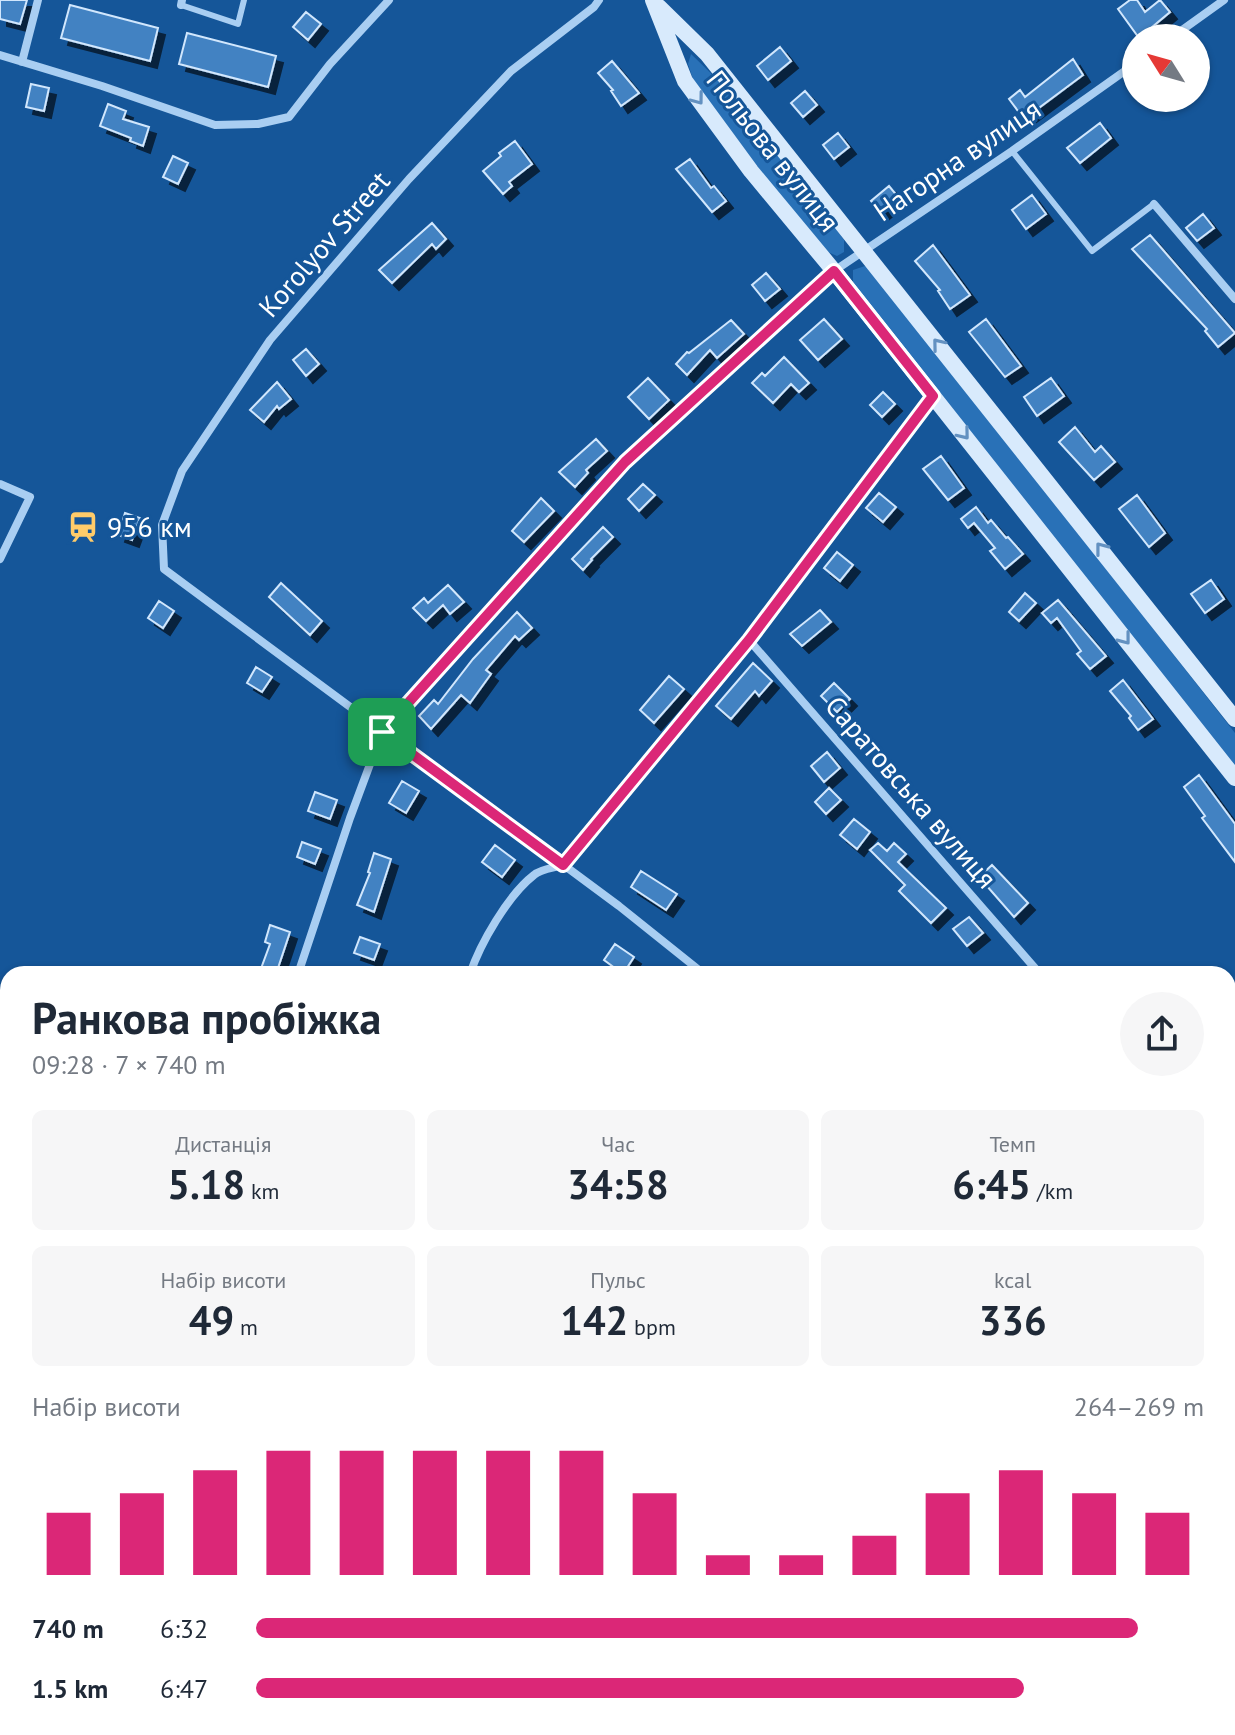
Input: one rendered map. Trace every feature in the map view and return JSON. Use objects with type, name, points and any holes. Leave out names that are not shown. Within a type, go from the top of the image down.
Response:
[{"type":"main road","name":"Польова вулиця","points":[[654,1],[707,54],[1235,719]]},
{"type":"main road","name":"Польова вулиця","points":[[654,1],[685,81],[751,171],[834,271],[1235,778]]},
{"type":"street","points":[[22,62],[38,0]]},
{"type":"street","points":[[0,55],[207,123],[258,124],[289,117],[330,64],[389,0]]},
{"type":"street","name":"Korolyov Street","points":[[382,732],[164,569],[162,525],[182,471],[270,340],[409,179],[500,82],[599,0]]},
{"type":"street","points":[[1191,24],[1224,0]]},
{"type":"street","name":"Нагорна вулиця","points":[[301,966],[382,732],[625,462],[834,271],[1122,73]]},
{"type":"street","points":[[1154,204],[1235,299]]},
{"type":"street","points":[[474,966],[488,936],[515,895],[535,873],[563,865],[749,640],[933,396]]},
{"type":"street","points":[[0,484],[30,497],[0,559]]},
{"type":"street","name":"Саратовська вулиця","points":[[749,640],[1033,966]]},
{"type":"street","points":[[382,732],[694,966]]},
{"type":"lane","points":[[181,2],[238,24],[244,0]]},
{"type":"lane","points":[[1012,151],[1092,251],[1154,204]]},
{"type":"shaded area","points":[[691,54],[723,85],[837,230],[844,240],[844,252],[837,256],[828,252],[760,170],[693,79],[688,64]]},
{"type":"shaded area","points":[[865,266],[872,270],[1235,733],[1235,768],[853,285],[853,270]]},
{"type":"building","points":[[0,0],[27,0],[20,24],[0,19]]},
{"type":"building","points":[[1130,0],[1137,0],[1145,12],[1160,0],[1170,12],[1156,24],[1129,24],[1118,9]]},
{"type":"building","points":[[70,5],[158,28],[150,61],[61,38]]},
{"type":"building","points":[[306,12],[321,24],[308,40],[293,27]]},
{"type":"building","points":[[187,33],[276,56],[268,87],[179,64]]},
{"type":"building","points":[[780,47],[791,61],[768,80],[757,66]]},
{"type":"building","points":[[1073,59],[1083,75],[1024,119],[1009,99],[1020,90],[1025,97]]},
{"type":"building","points":[[612,61],[639,93],[621,106],[613,90],[598,73]]},
{"type":"building","points":[[31,84],[49,88],[44,111],[26,107]]},
{"type":"building","points":[[805,91],[817,105],[803,117],[791,103]]},
{"type":"building","points":[[108,104],[126,111],[123,119],[149,127],[143,146],[100,126]]},
{"type":"building","points":[[1100,123],[1111,138],[1080,163],[1067,148]]},
{"type":"building","points":[[838,133],[849,147],[834,159],[823,145]]},
{"type":"building","points":[[515,141],[532,164],[509,182],[512,186],[503,194],[483,171]]},
{"type":"building","points":[[173,156],[188,163],[178,184],[163,177]]},
{"type":"building","points":[[690,159],[711,188],[714,186],[726,201],[712,212],[676,169]]},
{"type":"building","points":[[889,186],[899,198],[881,213],[871,201]]},
{"type":"building","points":[[1032,195],[1046,214],[1026,229],[1012,210]]},
{"type":"building","points":[[1203,214],[1214,228],[1197,241],[1186,228]]},
{"type":"building","points":[[432,223],[446,239],[436,249],[432,244],[392,283],[379,270]]},
{"type":"building","points":[[1150,235],[1235,333],[1218,347],[1205,331],[1207,329],[1132,249]]},
{"type":"building","points":[[933,245],[970,295],[950,309],[940,290],[915,261]]},
{"type":"building","points":[[766,273],[780,289],[765,301],[752,285]]},
{"type":"building","points":[[824,319],[842,339],[818,360],[800,340]]},
{"type":"building","points":[[986,319],[1021,366],[1005,377],[969,332]]},
{"type":"building","points":[[731,320],[744,334],[717,358],[710,350],[687,375],[676,364],[687,352]]},
{"type":"building","points":[[306,349],[319,364],[306,376],[293,360]]},
{"type":"building","points":[[784,357],[809,383],[799,392],[791,384],[773,403],[752,383],[762,373],[765,376]]},
{"type":"building","points":[[648,378],[669,400],[649,419],[628,397]]},
{"type":"building","points":[[1051,378],[1064,396],[1037,416],[1024,397]]},
{"type":"building","points":[[277,382],[291,399],[279,409],[277,406],[264,422],[250,410]]},
{"type":"building","points":[[883,392],[895,404],[882,417],[870,405]]},
{"type":"building","points":[[1075,427],[1095,452],[1101,446],[1115,462],[1094,480],[1059,442]]},
{"type":"building","points":[[596,439],[607,451],[586,470],[588,473],[575,487],[559,472]]},
{"type":"building","points":[[941,456],[964,488],[948,500],[923,469]]},
{"type":"building","points":[[643,484],[655,495],[639,511],[628,499]]},
{"type":"building","points":[[879,493],[896,507],[883,522],[866,508]]},
{"type":"building","points":[[1137,495],[1165,533],[1149,547],[1119,509]]},
{"type":"building","points":[[541,498],[554,511],[524,542],[512,531]]},
{"type":"building","points":[[976,507],[988,523],[991,520],[1023,554],[1005,569],[990,551],[995,548],[974,523],[968,528],[961,519]]},
{"type":"building","points":[[125,513],[140,518],[132,540],[118,535]]},
{"type":"building","points":[[603,527],[613,537],[583,570],[572,559]]},
{"type":"building","points":[[837,552],[853,565],[840,581],[824,568]]},
{"type":"building","points":[[1211,580],[1224,599],[1205,613],[1191,594]]},
{"type":"building","points":[[281,583],[322,621],[310,635],[269,597]]},
{"type":"building","points":[[448,585],[464,602],[450,614],[443,605],[426,621],[413,608],[424,598],[428,603]]},
{"type":"building","points":[[1025,593],[1036,603],[1019,621],[1009,612]]},
{"type":"building","points":[[1058,600],[1106,656],[1090,669],[1077,654],[1081,651],[1057,618],[1051,623],[1042,613]]},
{"type":"building","points":[[159,601],[174,611],[163,628],[148,618]]},
{"type":"building","points":[[820,610],[831,622],[802,646],[790,634]]},
{"type":"building","points":[[517,612],[532,628],[519,640],[515,636],[486,670],[491,674],[470,703],[461,695],[431,729],[419,716],[434,700],[438,704],[473,659]]},
{"type":"building","points":[[753,663],[772,681],[759,696],[755,691],[731,719],[716,706]]},
{"type":"building","points":[[256,667],[272,677],[262,692],[247,683]]},
{"type":"building","points":[[669,676],[684,689],[654,723],[640,710]]},
{"type":"building","points":[[1123,680],[1153,719],[1138,730],[1129,718],[1131,716],[1110,691]]},
{"type":"building","points":[[834,683],[850,699],[837,712],[821,696]]},
{"type":"building","points":[[827,752],[840,768],[824,782],[811,766]]},
{"type":"building","points":[[1199,775],[1235,824],[1235,862],[1202,818],[1205,816],[1184,787]]},
{"type":"building","points":[[402,781],[419,791],[406,813],[389,803]]},
{"type":"building","points":[[829,788],[841,800],[826,814],[815,802]]},
{"type":"building","points":[[315,792],[337,800],[330,819],[308,811]]},
{"type":"building","points":[[854,819],[870,832],[857,849],[840,835]]},
{"type":"building","points":[[302,842],[321,849],[315,864],[297,857]]},
{"type":"building","points":[[878,843],[887,851],[894,843],[906,854],[898,862],[946,908],[931,923],[899,891],[905,885],[870,850]]},
{"type":"building","points":[[495,845],[515,860],[502,877],[482,862]]},
{"type":"building","points":[[374,853],[391,859],[374,912],[357,905],[370,873]]},
{"type":"building","points":[[992,865],[1028,903],[1014,917],[979,877]]},
{"type":"building","points":[[641,871],[677,894],[666,910],[631,887]]},
{"type":"building","points":[[969,917],[983,933],[967,946],[953,929]]},
{"type":"building","points":[[270,925],[290,932],[279,966],[262,966],[270,944],[265,942]]},
{"type":"building","points":[[360,937],[380,944],[374,960],[354,953]]},
{"type":"building","points":[[615,944],[634,957],[628,966],[612,966],[604,960]]},
{"type":"place","name":"956 км","points":[[83,527]]},
{"type":"route","points":[[834,271],[933,396],[749,640],[563,865],[382,732],[625,462],[834,271]]}]
